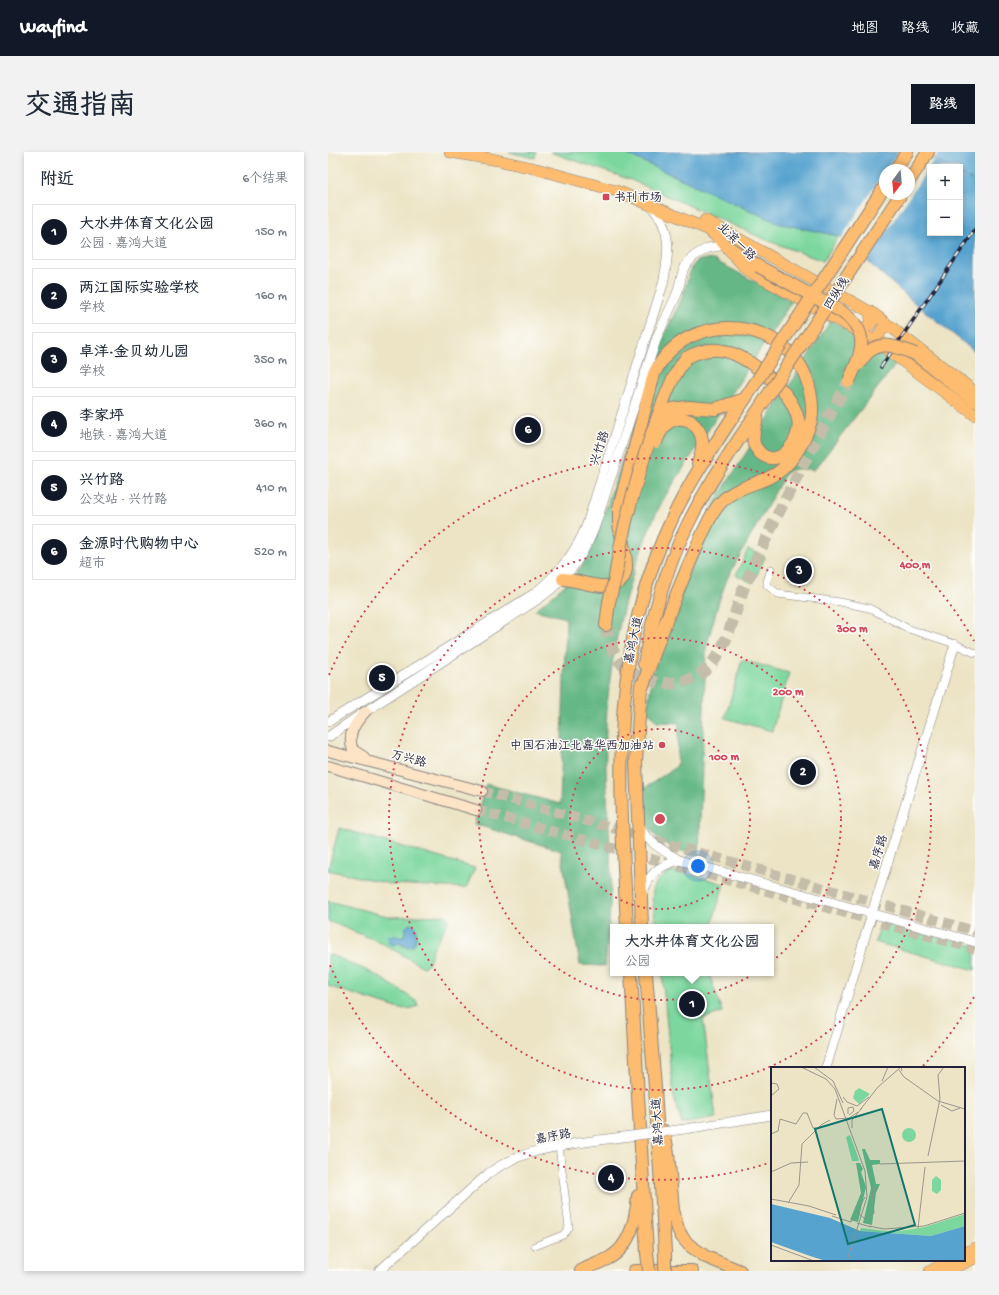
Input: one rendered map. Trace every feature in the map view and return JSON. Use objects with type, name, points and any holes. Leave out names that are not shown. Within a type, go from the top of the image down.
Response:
[{"type":"highway","points":[[899,164],[907,152]]},
{"type":"highway","points":[[915,172],[928,152]]},
{"type":"highway","name":"四纵线","points":[[756,382],[879,195]]},
{"type":"highway","name":"四纵线","points":[[770,392],[897,200]]},
{"type":"highway","points":[[725,245],[758,266],[854,320],[860,331],[862,344],[859,357],[849,381],[862,358],[873,349],[886,344],[896,345],[915,354],[975,401]]},
{"type":"highway","points":[[563,579],[607,586],[615,584],[624,575],[627,561],[619,524],[619,508],[654,374],[660,360],[675,346],[693,335],[725,328],[759,333],[772,339],[790,353],[807,379],[812,406],[811,420],[800,446],[781,470],[770,478],[742,487],[728,496],[717,507],[670,609],[641,691]]},
{"type":"highway","points":[[615,578],[619,548],[647,449],[676,371],[686,358],[697,352],[716,348],[735,355],[749,363],[771,381],[792,402],[799,420],[798,435],[792,447],[785,454],[771,458],[763,455],[754,446],[753,438],[758,412]]},
{"type":"highway","name":"嘉鸿大道","points":[[627,924],[620,760],[621,724],[627,665],[643,598],[655,561],[672,520],[691,481],[756,382]]},
{"type":"highway","name":"嘉鸿大道","points":[[642,924],[637,823],[636,762],[641,691],[648,641],[670,566],[686,526],[706,491],[770,392]]},
{"type":"highway","points":[[632,462],[647,433],[660,416],[672,409],[688,407],[715,409],[745,399]]},
{"type":"highway","points":[[606,625],[609,602],[615,578],[625,549],[647,467],[663,427],[676,418],[684,418],[690,421],[697,426],[702,433],[702,453],[691,481]]},
{"type":"highway","name":"嘉鸿大道","points":[[631,976],[648,1271]]},
{"type":"highway","name":"嘉鸿大道","points":[[646,976],[655,1088],[665,1271]]},
{"type":"highway","points":[[655,1088],[668,1153],[672,1199],[678,1228],[682,1237],[697,1252],[740,1271]]},
{"type":"highway","points":[[581,1271],[610,1258],[618,1252],[629,1236],[637,1208],[641,1150]]},
{"type":"highway","points":[[634,1271],[692,1271]]},
{"type":"main road","name":"北滨一路","points":[[450,152],[537,169],[620,192],[649,203],[709,230],[748,270],[880,344],[975,415]]},
{"type":"main road","name":"北滨一路","points":[[492,152],[538,162],[620,185],[705,220],[869,311],[892,327],[975,392]]},
{"type":"main road","points":[[856,330],[869,326],[872,322],[869,311]]},
{"type":"main road","points":[[880,344],[879,334],[884,328],[892,327]]},
{"type":"main road","points":[[366,710],[352,730],[350,738],[351,746],[360,756],[383,765]]},
{"type":"main road","name":"万兴路","points":[[328,751],[482,792]]},
{"type":"main road","points":[[328,766],[476,810]]},
{"type":"main road","points":[[965,1253],[975,1248]]},
{"type":"main road","points":[[947,1271],[975,1258]]},
{"type":"main road","points":[[930,1271],[950,1261]]},
{"type":"main road","points":[[963,1271],[975,1266]]},
{"type":"street","name":"兴竹路","points":[[328,722],[535,593],[554,577],[567,563],[586,528],[663,284],[668,259],[667,237],[659,214],[649,203]]},
{"type":"street","name":"兴竹路","points":[[328,737],[366,710],[540,598],[563,579],[575,566],[594,529],[657,336],[677,294],[684,267],[694,256],[708,248],[725,245]]},
{"type":"street","points":[[663,284],[667,280],[673,279],[677,287],[677,294]]},
{"type":"street","points":[[771,569],[767,585],[778,594],[840,602],[869,608],[909,630],[955,644],[975,653]]},
{"type":"street","name":"嘉序路","points":[[826,1067],[955,644]]},
{"type":"street","points":[[637,823],[643,834],[656,845],[680,860],[975,942]]},
{"type":"street","points":[[641,898],[646,883],[657,869],[680,860]]},
{"type":"street","name":"嘉序路","points":[[379,1271],[489,1173],[502,1164],[523,1154],[559,1146],[685,1129],[771,1115]]},
{"type":"street","points":[[535,1246],[563,1235],[569,1228],[559,1146]]},
{"type":"green space","points":[[509,152],[536,152],[535,158]]},
{"type":"green space","points":[[550,152],[622,152],[778,223],[839,236],[823,261],[769,241],[631,180]]},
{"type":"green space","points":[[705,259],[714,260],[792,301],[664,498],[641,550],[631,579],[617,638],[608,697],[606,725],[606,763],[611,876],[610,910],[605,966],[580,965],[561,851],[474,824],[486,784],[560,804],[566,618],[535,610],[566,584],[581,567],[595,541],[662,339],[682,298],[691,268],[697,261]]},
{"type":"green space","points":[[831,320],[855,334],[896,364],[814,470],[794,469],[784,476],[727,579],[719,601],[706,648],[699,856],[667,845],[654,834],[647,819],[645,807],[645,788],[677,766],[679,723],[657,722],[647,710],[653,673],[711,508]]},
{"type":"green space","points":[[748,549],[765,557],[753,583],[736,575]]},
{"type":"green space","points":[[742,660],[789,673],[772,731],[725,718]]},
{"type":"green space","points":[[339,828],[475,868],[466,888],[390,884],[328,870]]},
{"type":"green space","points":[[672,871],[679,871],[724,884],[712,924],[657,924],[652,894],[657,881]]},
{"type":"green space","points":[[328,901],[391,917],[446,915],[449,920],[432,950],[429,964],[423,967],[382,943],[328,921]],"holes":[[[407,926],[416,936],[416,941],[405,947],[399,943],[389,943],[388,941],[391,935],[400,938],[404,936]]]},
{"type":"green space","points":[[888,922],[975,946],[975,970],[875,942],[880,927]]},
{"type":"green space","points":[[328,954],[364,969],[385,981],[417,1002],[418,1006],[400,1009],[328,986]]},
{"type":"green space","points":[[662,976],[710,976],[722,1012],[703,1019],[716,1118],[682,1124],[674,1098]]},
{"type":"water","points":[[622,152],[975,152],[975,352],[911,300],[839,236],[778,223]]},
{"type":"water","points":[[410,924],[415,926],[416,930],[416,939],[413,946],[408,947],[399,943],[393,945],[389,943],[388,936],[393,935],[402,938],[406,927]]},
{"type":"pier","points":[[898,152],[939,152],[931,164],[927,164],[927,170],[915,188],[915,164],[890,164]]},
{"type":"pier","points":[[879,180],[879,200],[907,200],[866,262],[840,240]]},
{"type":"ferry route","points":[[930,157],[943,164]]},
{"type":"ferry route","points":[[963,176],[975,182]]},
{"type":"tunnel","points":[[606,625],[612,647],[618,659],[627,669],[650,681],[677,683],[702,673],[712,663],[724,644],[743,590],[770,529],[808,455],[849,381]]},
{"type":"tunnel","points":[[482,791],[975,931]]},
{"type":"tunnel","points":[[476,810],[975,949]]},
{"type":"railway","points":[[881,367],[975,230]]},
{"type":"place","name":"书刊市场","points":[[606,197]]},
{"type":"place","name":"金源时代购物中心","points":[[528,430]]},
{"type":"place","name":"卓洋·金贝幼儿园","points":[[799,571]]},
{"type":"place","name":"兴竹路","points":[[382,678]]},
{"type":"place","name":"中国石油江北嘉华西加油站","points":[[662,745]]},
{"type":"place","name":"两江国际实验学校","points":[[803,772]]},
{"type":"place","name":"大水井体育文化公园","points":[[692,1004]]},
{"type":"place","name":"李家坪","points":[[611,1178]]}]
